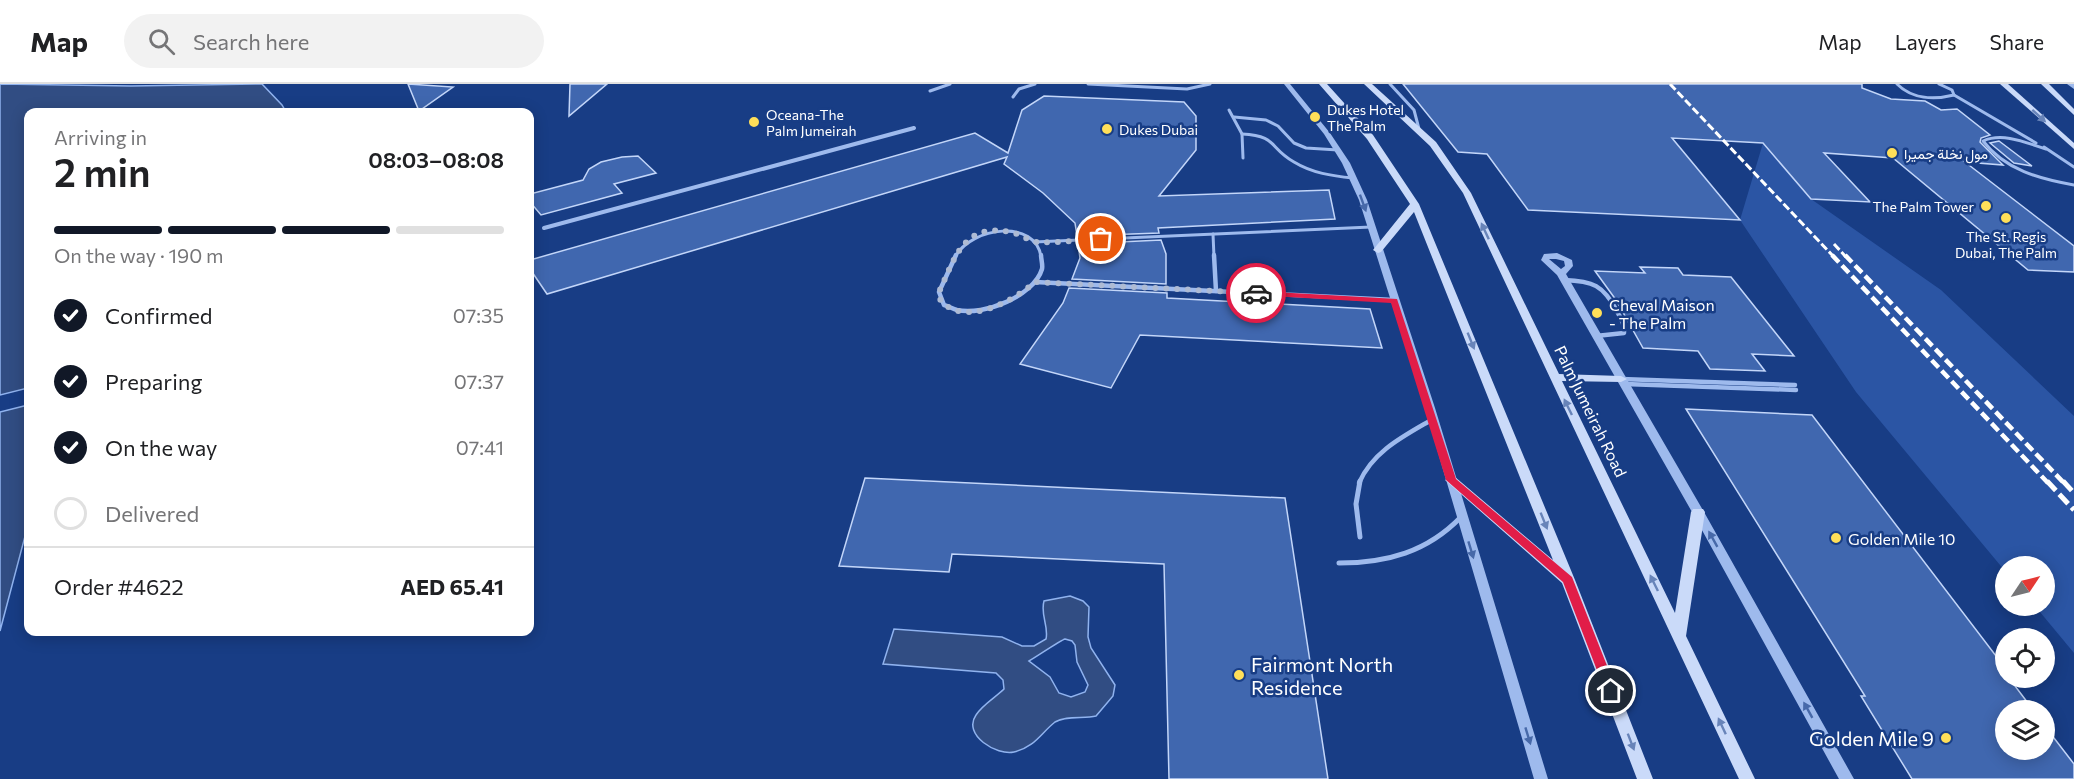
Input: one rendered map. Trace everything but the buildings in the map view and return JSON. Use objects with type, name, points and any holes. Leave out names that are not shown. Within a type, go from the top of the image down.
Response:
[{"type":"main road","points":[[1323,84],[1370,137],[1415,204],[1568,580],[1645,779]]},
{"type":"main road","name":"Palm Jumeirah Road","points":[[1368,84],[1419,129],[1445,159],[1467,193],[1747,779]]},
{"type":"main road","points":[[2004,84],[2074,147]]},
{"type":"main road","points":[[2045,84],[2074,113]]},
{"type":"main road","points":[[1378,250],[1415,204]]},
{"type":"main road","points":[[1554,376],[1623,382]]},
{"type":"main road","points":[[1451,480],[1568,580]]},
{"type":"main road","points":[[1679,635],[1698,512]]},
{"type":"street","points":[[1287,84],[1316,117],[1338,150],[1353,178],[1371,226],[1433,419],[1541,779]]},
{"type":"street","points":[[2070,84],[2074,87]]},
{"type":"street","points":[[544,228],[914,128]]},
{"type":"street","points":[[1562,277],[1698,512],[1847,779]]},
{"type":"lane","points":[[930,91],[950,84]]},
{"type":"lane","points":[[1013,97],[1019,89],[1035,84]]},
{"type":"lane","points":[[1088,84],[1198,88],[1210,84]]},
{"type":"lane","points":[[1195,84],[1198,88]]},
{"type":"lane","points":[[1390,84],[1414,110],[1419,129]]},
{"type":"lane","points":[[1897,84],[1903,90],[1918,95],[1936,98],[1954,95]]},
{"type":"lane","points":[[1939,84],[2074,167]]},
{"type":"lane","points":[[1229,110],[1242,134],[1243,158]]},
{"type":"lane","points":[[1234,117],[1269,120],[1282,130],[1290,141],[1301,147],[1338,150]]},
{"type":"lane","points":[[1242,134],[1262,135],[1271,139],[1283,155],[1306,168],[1353,178]]},
{"type":"lane","points":[[2046,149],[2026,142],[2006,139],[1988,138],[1983,141],[2004,162],[2074,185]]},
{"type":"lane","points":[[1034,242],[1371,226]]},
{"type":"lane","points":[[982,233],[1021,234],[1034,242],[1043,260],[1043,267],[1035,282],[1018,296],[984,310],[972,312],[950,308],[939,298],[939,292],[963,243],[982,233]]},
{"type":"lane","points":[[1214,234],[1216,291]]},
{"type":"lane","points":[[1562,277],[1586,280],[1602,287],[1625,327],[1624,333],[1619,335],[1596,336]]},
{"type":"lane","points":[[1035,282],[1394,300]]},
{"type":"lane","points":[[1623,382],[1795,387]]},
{"type":"lane","points":[[1360,537],[1356,500],[1358,484],[1365,469],[1376,456],[1433,419]]},
{"type":"lane","points":[[1339,563],[1386,561],[1406,555],[1439,539],[1461,517]]},
{"type":"shaded area","points":[[0,84],[131,86],[262,84],[284,108],[24,108],[24,389],[0,395]]},
{"type":"shaded area","points":[[1763,143],[1811,199],[1941,290],[2074,416],[2074,653],[2043,616],[2055,616],[2055,556],[1995,556],[1995,559],[1856,392],[1740,220]]},
{"type":"shaded area","points":[[24,406],[24,540],[0,631],[0,412]]},
{"type":"shaded area","points":[[1070,596],[1083,601],[1089,607],[1088,637],[1091,648],[1115,685],[1113,696],[1096,716],[1059,720],[1033,743],[1021,750],[999,751],[977,737],[974,730],[973,722],[976,715],[985,704],[1004,689],[1003,680],[996,673],[883,664],[894,629],[1002,637],[1022,646],[1034,646],[1046,639],[1044,601]],"holes":[[[1065,639],[1072,641],[1075,645],[1077,662],[1088,685],[1085,692],[1071,697],[1059,693],[1050,677],[1029,661]]]},
{"type":"railway","points":[[1670,84],[1834,257]]},
{"type":"railway","points":[[1834,244],[1846,257]]},
{"type":"railway","points":[[1832,255],[2048,483]]},
{"type":"railway","points":[[1845,255],[2064,483]]},
{"type":"railway","points":[[2047,481],[2074,510]]},
{"type":"railway","points":[[2063,481],[2074,493]]},
{"type":"way so far","points":[[1101,239],[1034,242],[1021,234],[995,231],[971,237],[963,243],[939,292],[939,298],[950,308],[972,312],[1006,302],[1027,290],[1035,282],[1256,293]]},
{"type":"place","name":"Dukes Hotel The Palm","points":[[1315,117]]},
{"type":"place","name":"Oceana-The Palm Jumeirah","points":[[754,122]]},
{"type":"place","name":"Dukes Dubai","points":[[1107,129]]},
{"type":"place","name":"مول نخلة جميرا","points":[[1892,153]]},
{"type":"place","name":"The Palm Tower","points":[[1986,206]]},
{"type":"place","name":"The St. Regis Dubai, The Palm","points":[[2006,218]]},
{"type":"place","name":"Cheval Maison - The Palm","points":[[1597,313]]},
{"type":"place","name":"Golden Mile 10","points":[[1836,538]]},
{"type":"place","name":"Fairmont North Residence","points":[[1239,675]]},
{"type":"place","name":"Golden Mile 9","points":[[1946,738]]},
{"type":"route","points":[[1256,293],[1394,300],[1451,480],[1568,580],[1611,691]]}]
